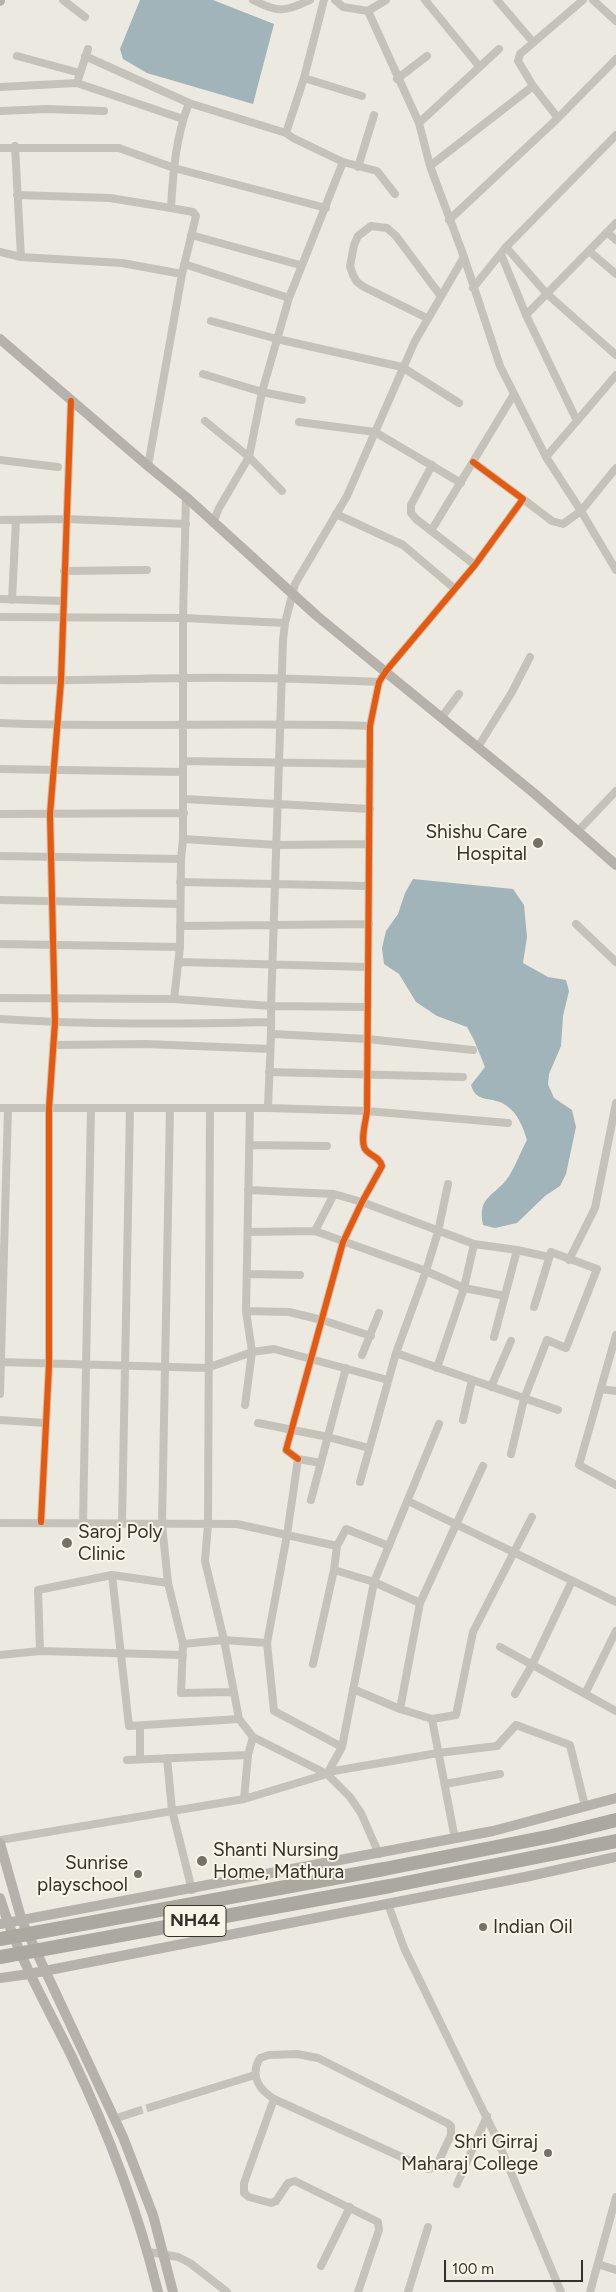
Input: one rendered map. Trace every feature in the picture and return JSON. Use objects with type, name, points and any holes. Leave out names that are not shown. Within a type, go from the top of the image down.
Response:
[{"type":"highway","name":"NH44","points":[[0,1939],[384,1869],[552,1836],[616,1820]]},
{"type":"highway","name":"NH44","points":[[0,1957],[390,1886],[616,1841]]},
{"type":"street","points":[[63,0],[85,16]]},
{"type":"street","points":[[253,0],[268,8],[289,10],[310,0]]},
{"type":"street","points":[[286,133],[304,78],[317,18],[324,0]]},
{"type":"street","points":[[336,0],[343,7],[368,11],[386,0]]},
{"type":"street","points":[[425,0],[479,66]]},
{"type":"street","points":[[497,0],[533,42]]},
{"type":"street","points":[[558,118],[533,86],[518,61],[520,54],[583,0]]},
{"type":"street","points":[[593,0],[616,21]]},
{"type":"street","points":[[368,11],[397,79],[419,123],[430,166],[464,257],[500,366],[546,457],[616,570]]},
{"type":"street","points":[[419,123],[499,49]]},
{"type":"street","points":[[77,83],[86,52],[189,103],[286,133],[343,162],[378,171],[395,194]]},
{"type":"street","points":[[17,56],[80,73]]},
{"type":"street","points":[[397,79],[427,56]]},
{"type":"street","points":[[449,220],[558,118],[616,59]]},
{"type":"street","points":[[304,78],[362,96]]},
{"type":"street","points":[[0,87],[77,83],[183,119]]},
{"type":"street","points":[[430,166],[533,86]]},
{"type":"street","points":[[171,208],[174,168],[183,119],[189,103]]},
{"type":"street","points":[[0,111],[48,109],[104,111]]},
{"type":"street","points":[[358,167],[374,115]]},
{"type":"street","points":[[473,288],[504,251],[616,135]]},
{"type":"street","points":[[15,146],[21,257]]},
{"type":"street","points":[[0,148],[15,146],[119,148],[174,168],[326,208]]},
{"type":"street","points":[[213,523],[219,508],[249,457],[262,392],[289,298],[300,265],[326,208],[343,162]]},
{"type":"street","points":[[17,195],[110,198],[193,212],[196,216],[182,274],[148,466]]},
{"type":"street","points":[[526,315],[616,223]]},
{"type":"street","points":[[427,318],[357,282],[350,266],[358,236],[371,226],[386,228],[396,236],[440,295]]},
{"type":"street","points":[[607,232],[616,240]]},
{"type":"street","points":[[191,235],[300,265]]},
{"type":"street","points":[[504,251],[546,293],[616,355]]},
{"type":"street","points":[[504,251],[526,315],[577,421]]},
{"type":"street","points":[[589,251],[616,274]]},
{"type":"street","points":[[0,252],[21,257],[122,263],[182,274]]},
{"type":"street","points":[[268,1108],[270,1049],[273,1034],[271,1006],[285,623],[292,593],[346,496],[402,367],[427,318],[464,257]]},
{"type":"street","points":[[184,264],[289,298]]},
{"type":"street","points":[[211,321],[277,339],[402,367],[459,403]]},
{"type":"street","points":[[0,339],[186,497],[292,593],[478,747],[616,865]]},
{"type":"street","points":[[203,374],[262,392],[302,400]]},
{"type":"street","points":[[546,457],[616,375]]},
{"type":"street","points":[[431,531],[514,394]]},
{"type":"street","points":[[41,1522],[49,1365],[49,1108],[55,1022],[50,814],[59,726],[71,401]]},
{"type":"street","points":[[205,421],[249,457],[282,491]]},
{"type":"street","points":[[300,422],[375,432],[461,483]]},
{"type":"street","points":[[0,460],[58,467]]},
{"type":"street","points":[[473,462],[552,520],[563,524],[581,511],[616,468]]},
{"type":"street","points":[[432,466],[411,505],[411,513],[475,565]]},
{"type":"street","points":[[174,999],[180,947],[180,882],[184,812],[183,618],[186,497]]},
{"type":"street","points":[[321,1464],[298,1459],[286,1450],[344,1242],[382,1164],[364,1147],[367,1111],[370,726],[379,682],[386,671],[475,565],[523,499]]},
{"type":"street","points":[[336,514],[404,545],[455,589]]},
{"type":"street","points":[[0,520],[67,519],[186,524]]},
{"type":"street","points":[[12,600],[16,520]]},
{"type":"street","points":[[64,571],[147,570]]},
{"type":"street","points":[[0,599],[63,601]]},
{"type":"street","points":[[0,617],[183,618],[285,623]]},
{"type":"street","points":[[478,747],[512,692],[530,657]]},
{"type":"street","points":[[0,680],[282,678],[379,682]]},
{"type":"street","points":[[442,718],[459,694]]},
{"type":"street","points":[[0,723],[59,726],[281,723],[370,726]]},
{"type":"street","points":[[183,761],[370,764]]},
{"type":"street","points":[[0,768],[183,772]]},
{"type":"street","points":[[577,832],[616,791]]},
{"type":"street","points":[[184,800],[370,809]]},
{"type":"street","points":[[0,814],[184,812]]},
{"type":"street","points":[[183,839],[277,845],[369,844]]},
{"type":"street","points":[[0,856],[181,859]]},
{"type":"street","points":[[180,882],[275,886],[369,886]]},
{"type":"street","points":[[0,900],[180,904]]},
{"type":"street","points":[[180,926],[369,924]]},
{"type":"street","points":[[576,924],[616,962]]},
{"type":"street","points":[[0,944],[180,947]]},
{"type":"street","points":[[179,962],[368,967]]},
{"type":"street","points":[[0,998],[174,999],[271,1006],[368,1007]]},
{"type":"street","points":[[0,1018],[55,1022],[163,1024],[272,1022]]},
{"type":"street","points":[[273,1034],[367,1039],[473,1050]]},
{"type":"street","points":[[53,1046],[146,1044],[270,1049]]},
{"type":"street","points":[[269,1072],[463,1078]]},
{"type":"street","points":[[569,1260],[595,1208],[616,1103]]},
{"type":"street","points":[[0,1394],[4,1108],[268,1108],[367,1111],[508,1123]]},
{"type":"street","points":[[83,1523],[91,1108]]},
{"type":"street","points":[[122,1524],[130,1108]]},
{"type":"street","points":[[170,1108],[162,1526],[168,1583],[183,1644],[181,1693],[233,1692]]},
{"type":"street","points":[[210,1108],[207,1368],[208,1524],[205,1562],[224,1640],[239,1719],[253,1737],[327,1773],[356,1804],[379,1854]]},
{"type":"street","points":[[245,1405],[252,1352],[246,1311],[250,1108]]},
{"type":"street","points":[[249,1145],[327,1146]]},
{"type":"street","points":[[360,1482],[396,1353],[438,1232],[448,1184]]},
{"type":"street","points":[[248,1190],[334,1194],[362,1202],[474,1244],[517,1250],[549,1258]]},
{"type":"street","points":[[315,1231],[334,1194]]},
{"type":"street","points":[[248,1232],[315,1231],[426,1271],[464,1288],[504,1296]]},
{"type":"street","points":[[437,1368],[464,1288],[474,1244]]},
{"type":"street","points":[[494,1337],[517,1250]]},
{"type":"street","points":[[511,1454],[524,1399],[547,1340],[566,1348],[597,1269],[551,1252],[534,1307]]},
{"type":"street","points":[[247,1274],[300,1275]]},
{"type":"street","points":[[246,1311],[289,1312],[322,1320],[371,1336]]},
{"type":"street","points":[[362,1355],[379,1313]]},
{"type":"street","points":[[614,1482],[579,1465],[616,1335]]},
{"type":"street","points":[[490,1387],[511,1341]]},
{"type":"street","points":[[1,1362],[49,1365],[207,1368],[252,1352],[274,1349],[388,1380]]},
{"type":"street","points":[[396,1353],[558,1410]]},
{"type":"street","points":[[311,1500],[346,1368]]},
{"type":"street","points":[[463,1420],[472,1380]]},
{"type":"street","points":[[601,1389],[616,1391]]},
{"type":"street","points":[[0,1420],[46,1423]]},
{"type":"street","points":[[258,1423],[328,1437],[369,1448]]},
{"type":"street","points":[[327,1773],[342,1747],[374,1582],[440,1424]]},
{"type":"street","points":[[298,1459],[288,1534],[267,1643],[274,1711],[342,1747]]},
{"type":"street","points":[[400,1709],[420,1603],[483,1466]]},
{"type":"street","points":[[408,1501],[616,1602]]},
{"type":"street","points":[[353,1689],[400,1709],[432,1719],[456,1715],[473,1632],[532,1517]]},
{"type":"street","points":[[0,1523],[41,1522],[162,1526],[208,1524],[257,1527],[337,1546]]},
{"type":"street","points":[[313,1664],[334,1570],[337,1546],[346,1529],[389,1546]]},
{"type":"street","points":[[334,1570],[374,1582],[420,1603]]},
{"type":"street","points":[[40,1651],[38,1590],[112,1575],[168,1583]]},
{"type":"street","points":[[112,1575],[129,1726],[239,1719]]},
{"type":"street","points":[[515,1694],[532,1665],[572,1581]]},
{"type":"street","points":[[585,1694],[616,1631]]},
{"type":"street","points":[[183,1644],[224,1640],[267,1643]]},
{"type":"street","points":[[500,1647],[616,1711]]},
{"type":"street","points":[[0,1655],[40,1651],[183,1655]]},
{"type":"street","points":[[432,1719],[455,1839]]},
{"type":"street","points":[[173,2292],[165,2255],[153,2215],[114,2118],[22,1921],[0,1842],[172,1810],[244,1799],[327,1773],[438,1753],[496,1746],[516,1725],[570,1745],[585,1806]]},
{"type":"street","points":[[140,1726],[140,1759]]},
{"type":"street","points":[[244,1799],[248,1755],[253,1737]]},
{"type":"street","points":[[127,1760],[248,1755]]},
{"type":"street","points":[[167,1758],[172,1810],[192,1890]]},
{"type":"street","points":[[445,1784],[500,1774]]},
{"type":"street","points":[[4,1924],[455,1839],[493,1831],[616,1798]]},
{"type":"street","points":[[0,1978],[29,1974],[388,1904],[616,1857]]},
{"type":"street","points":[[0,1898],[4,1924],[72,2057],[115,2156],[149,2252],[158,2292]]},
{"type":"street","points":[[388,1904],[404,1948],[487,2116],[561,2292]]},
{"type":"street","points":[[308,2055],[447,2123],[452,2132],[438,2165],[434,2169],[428,2169],[274,2099],[260,2088],[255,2074],[258,2061],[265,2056],[308,2055]]},
{"type":"street","points":[[151,2107],[255,2074]]},
{"type":"street","points":[[274,2099],[244,2183],[244,2193],[249,2197],[271,2203],[276,2201],[288,2183],[295,2181],[376,2220],[380,2227],[358,2292]]},
{"type":"street","points":[[114,2118],[135,2112]]},
{"type":"street","points":[[457,2184],[487,2116]]},
{"type":"street","points":[[590,2292],[616,2197]]},
{"type":"street","points":[[321,2266],[350,2207]]},
{"type":"street","points":[[408,2292],[428,2227]]},
{"type":"street","points":[[149,2252],[178,2257],[190,2263],[227,2292]]},
{"type":"street","points":[[598,2264],[616,2270]]},
{"type":"shaded area","points":[[140,0],[213,0],[274,24],[253,104],[147,73],[123,59],[120,49]]},
{"type":"shaded area","points":[[413,879],[513,889],[524,905],[527,937],[523,963],[548,977],[566,980],[569,991],[563,1016],[561,1046],[549,1074],[548,1084],[554,1098],[572,1110],[576,1127],[566,1174],[560,1186],[545,1196],[517,1223],[495,1228],[483,1225],[482,1215],[488,1197],[509,1176],[527,1140],[520,1121],[507,1106],[496,1101],[481,1098],[474,1091],[471,1085],[485,1067],[467,1027],[437,1016],[416,1002],[399,974],[384,964],[382,948],[386,931],[398,914],[405,893]]},
{"type":"tunnel","points":[[135,2112],[151,2107]]},
{"type":"cycle path","points":[[41,1522],[49,1365],[49,1108],[55,1022],[50,814],[61,681],[71,401]]},
{"type":"cycle path","points":[[298,1459],[286,1450],[343,1242],[382,1166],[365,1149],[363,1141],[367,1111],[370,726],[379,682],[386,671],[475,565],[523,499],[473,462]]},
{"type":"place","name":"Shishu Care Hospital","points":[[538,843]]},
{"type":"place","name":"Saroj Poly Clinic","points":[[67,1543]]},
{"type":"place","name":"Shanti Nursing Home, Mathura","points":[[202,1861]]},
{"type":"place","name":"Sunrise playschool","points":[[138,1874]]},
{"type":"place","name":"Indian Oil","points":[[483,1927]]},
{"type":"place","name":"Shri Girraj Maharaj College","points":[[548,2153]]}]
